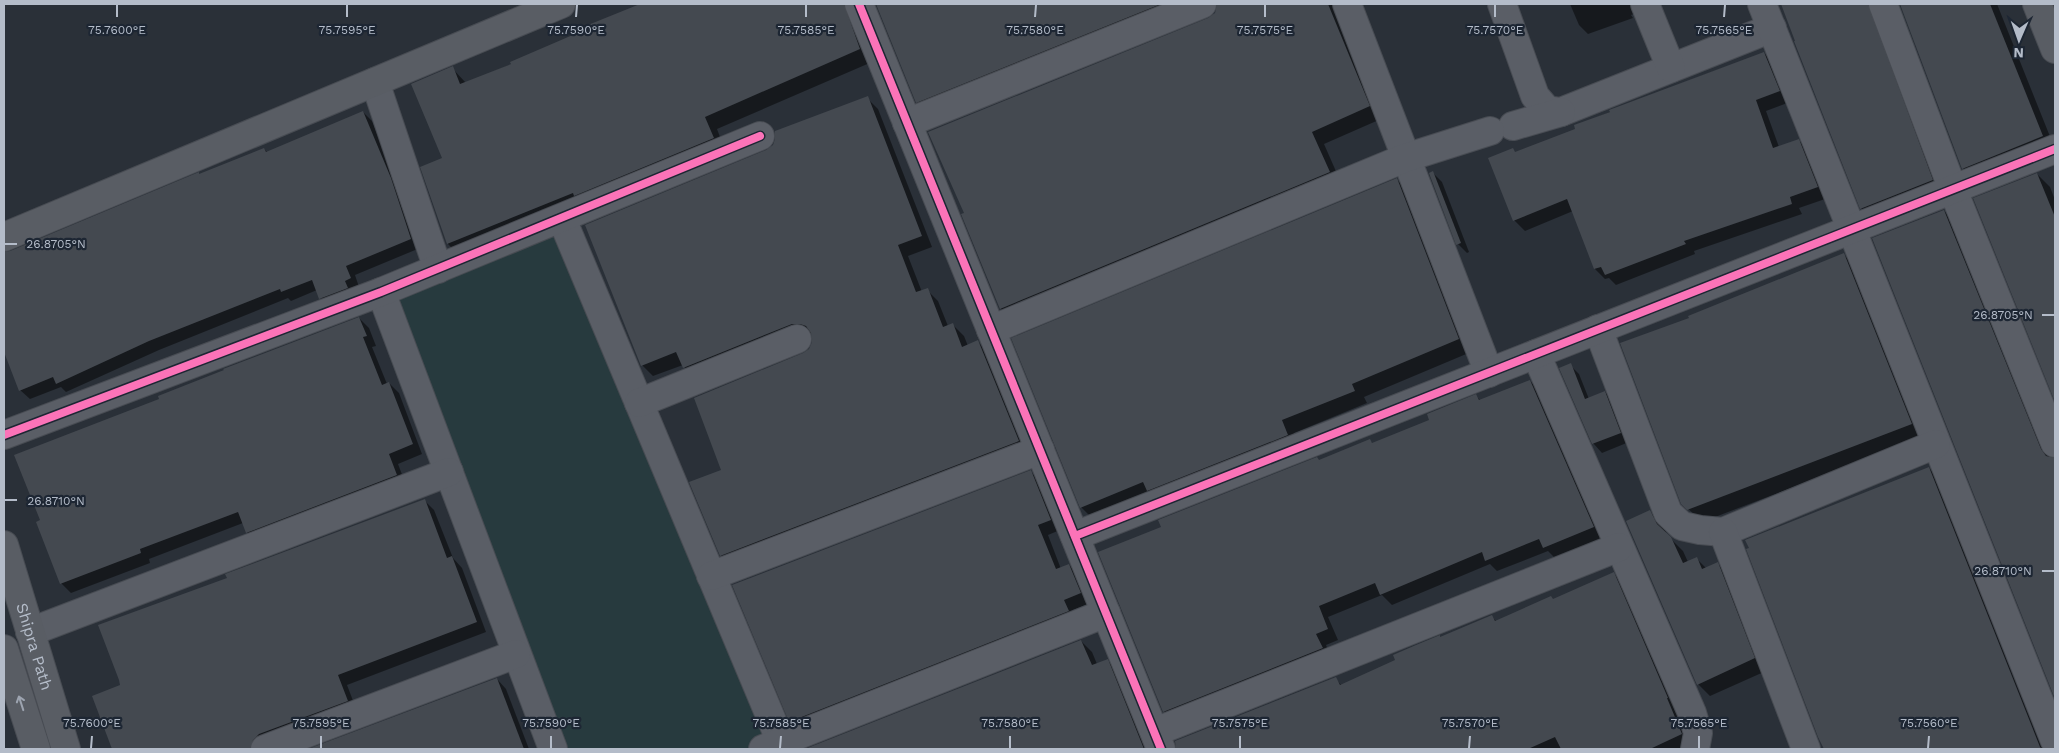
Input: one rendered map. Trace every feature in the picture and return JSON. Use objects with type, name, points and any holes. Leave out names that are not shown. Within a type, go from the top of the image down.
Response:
[{"type":"street","points":[[4,237],[561,4]]},
{"type":"street","points":[[859,4],[1158,741],[1620,547]]},
{"type":"street","points":[[907,122],[1202,4]]},
{"type":"street","points":[[1347,4],[1489,373]]},
{"type":"street","points":[[1502,4],[1535,96],[1547,110],[1561,112]]},
{"type":"street","points":[[1645,4],[1671,68]]},
{"type":"street","points":[[1882,4],[1952,190],[2055,443]]},
{"type":"street","points":[[2037,4],[2055,49]]},
{"type":"street","points":[[991,330],[1405,158],[1501,128],[1561,112],[1671,68],[1767,16],[2055,741]]},
{"type":"street","points":[[375,82],[438,269]]},
{"type":"street","points":[[4,436],[381,292],[760,136]]},
{"type":"street","points":[[1075,536],[2055,149]]},
{"type":"street","points":[[562,219],[711,576],[772,746],[1106,613]]},
{"type":"street","points":[[381,292],[553,749]]},
{"type":"street","points":[[1598,330],[1668,513],[1682,526],[1723,532],[1936,444]]},
{"type":"street","points":[[639,402],[797,339]]},
{"type":"street","points":[[1536,354],[1692,713],[1698,733],[1697,747],[1695,749]]},
{"type":"street","points":[[711,576],[1040,450]]},
{"type":"street","points":[[30,632],[449,472]]},
{"type":"street","points":[[1723,532],[1806,749]]},
{"type":"street","name":"Shipra Path","points":[[4,545],[66,749]]},
{"type":"street","name":"Shipra Path","points":[[4,649],[36,749]]},
{"type":"street","points":[[265,749],[516,654]]},
{"type":"green space","points":[[562,219],[781,742],[763,749],[554,749],[381,292]]},
{"type":"building","points":[[640,4],[844,4],[860,49],[705,117],[714,138],[574,196],[573,193],[447,244],[420,167],[442,158],[411,84],[453,66],[460,84],[511,64],[510,62],[589,28],[588,25]]},
{"type":"building","points":[[876,4],[1161,4],[916,103]]},
{"type":"building","points":[[1217,4],[1328,4],[1370,106],[1312,132],[1330,172],[1000,309],[961,214],[964,213],[928,132],[1208,18],[1215,13]]},
{"type":"building","points":[[1781,4],[1868,4],[1933,180],[1860,209]]},
{"type":"building","points":[[1900,4],[1990,4],[2043,136],[1962,169]]},
{"type":"building","points":[[1764,52],[1780,91],[1756,100],[1773,148],[1799,139],[1818,187],[1790,197],[1792,204],[1684,241],[1686,244],[1605,275],[1601,267],[1594,269],[1567,199],[1513,221],[1488,158],[1513,148],[1515,152],[1575,129],[1574,125],[1610,112],[1609,110]]},
{"type":"building","points":[[868,96],[922,236],[898,245],[916,292],[928,288],[943,327],[953,323],[962,347],[978,340],[1019,441],[720,556],[689,482],[721,470],[694,398],[803,353],[809,349],[812,342],[811,333],[806,326],[792,324],[683,368],[676,352],[641,366],[585,225],[766,150],[773,145],[775,131]]},
{"type":"building","points":[[363,111],[391,178],[411,239],[346,266],[351,278],[345,281],[348,288],[319,299],[312,280],[281,292],[280,289],[149,341],[56,384],[53,377],[19,391],[4,352],[4,252],[199,172],[199,174],[264,148],[266,152]]},
{"type":"building","points":[[1433,171],[1461,243],[1456,245],[1429,173]]},
{"type":"building","points":[[2037,173],[2055,217],[2055,402],[1973,198]]},
{"type":"building","points":[[1397,178],[1459,339],[1352,384],[1355,391],[1282,420],[1288,435],[1147,491],[1143,482],[1080,508],[1011,338]]},
{"type":"building","points":[[1944,210],[2041,449],[2046,456],[2055,458],[2055,699],[1872,238]]},
{"type":"building","points":[[1844,253],[1912,424],[1687,510],[1681,504],[1620,343],[1689,318],[1688,316]]},
{"type":"building","points":[[359,317],[367,336],[363,337],[382,385],[389,382],[413,444],[389,454],[397,475],[246,533],[238,512],[140,549],[141,553],[60,584],[36,522],[40,520],[14,455],[159,399],[158,396],[223,369]]},
{"type":"building","points":[[1571,363],[1585,399],[1605,391],[1621,433],[1592,444],[1559,368]]},
{"type":"building","points":[[1530,380],[1594,527],[1543,548],[1539,539],[1485,561],[1482,552],[1380,595],[1375,583],[1319,606],[1328,629],[1316,634],[1323,648],[1163,712],[1098,552],[1161,527],[1158,520],[1317,457],[1319,460],[1370,439],[1372,443],[1429,420],[1427,414],[1476,394],[1479,400]]},
{"type":"building","points":[[1929,467],[2042,749],[1824,749],[1818,737],[1746,549],[1749,548],[1745,540]]},
{"type":"building","points":[[1031,470],[1051,520],[1038,525],[1056,569],[1069,564],[1081,593],[1064,600],[1069,611],[789,722],[732,585]]},
{"type":"building","points":[[425,499],[447,558],[452,556],[477,622],[338,675],[348,701],[259,734],[253,740],[250,749],[112,749],[92,696],[120,685],[98,625],[227,578],[225,574]]},
{"type":"building","points":[[1650,510],[1657,524],[1671,537],[1683,563],[1697,557],[1702,569],[1718,562],[1755,658],[1697,685],[1626,521]]},
{"type":"building","points":[[1614,572],[1682,734],[1650,749],[1561,749],[1555,737],[1528,749],[1176,749],[1175,741],[1336,677],[1340,685],[1395,660],[1393,655],[1440,635],[1440,637],[1492,615],[1495,621],[1551,596],[1553,599]]},
{"type":"building","points":[[1081,640],[1092,665],[1108,659],[1144,749],[805,749]]},
{"type":"building","points":[[497,678],[524,749],[308,749]]},
{"type":"cycle path","points":[[859,4],[1161,749]]},
{"type":"cycle path","points":[[4,435],[381,292],[760,136]]},
{"type":"cycle path","points":[[1075,536],[2055,149]]}]
